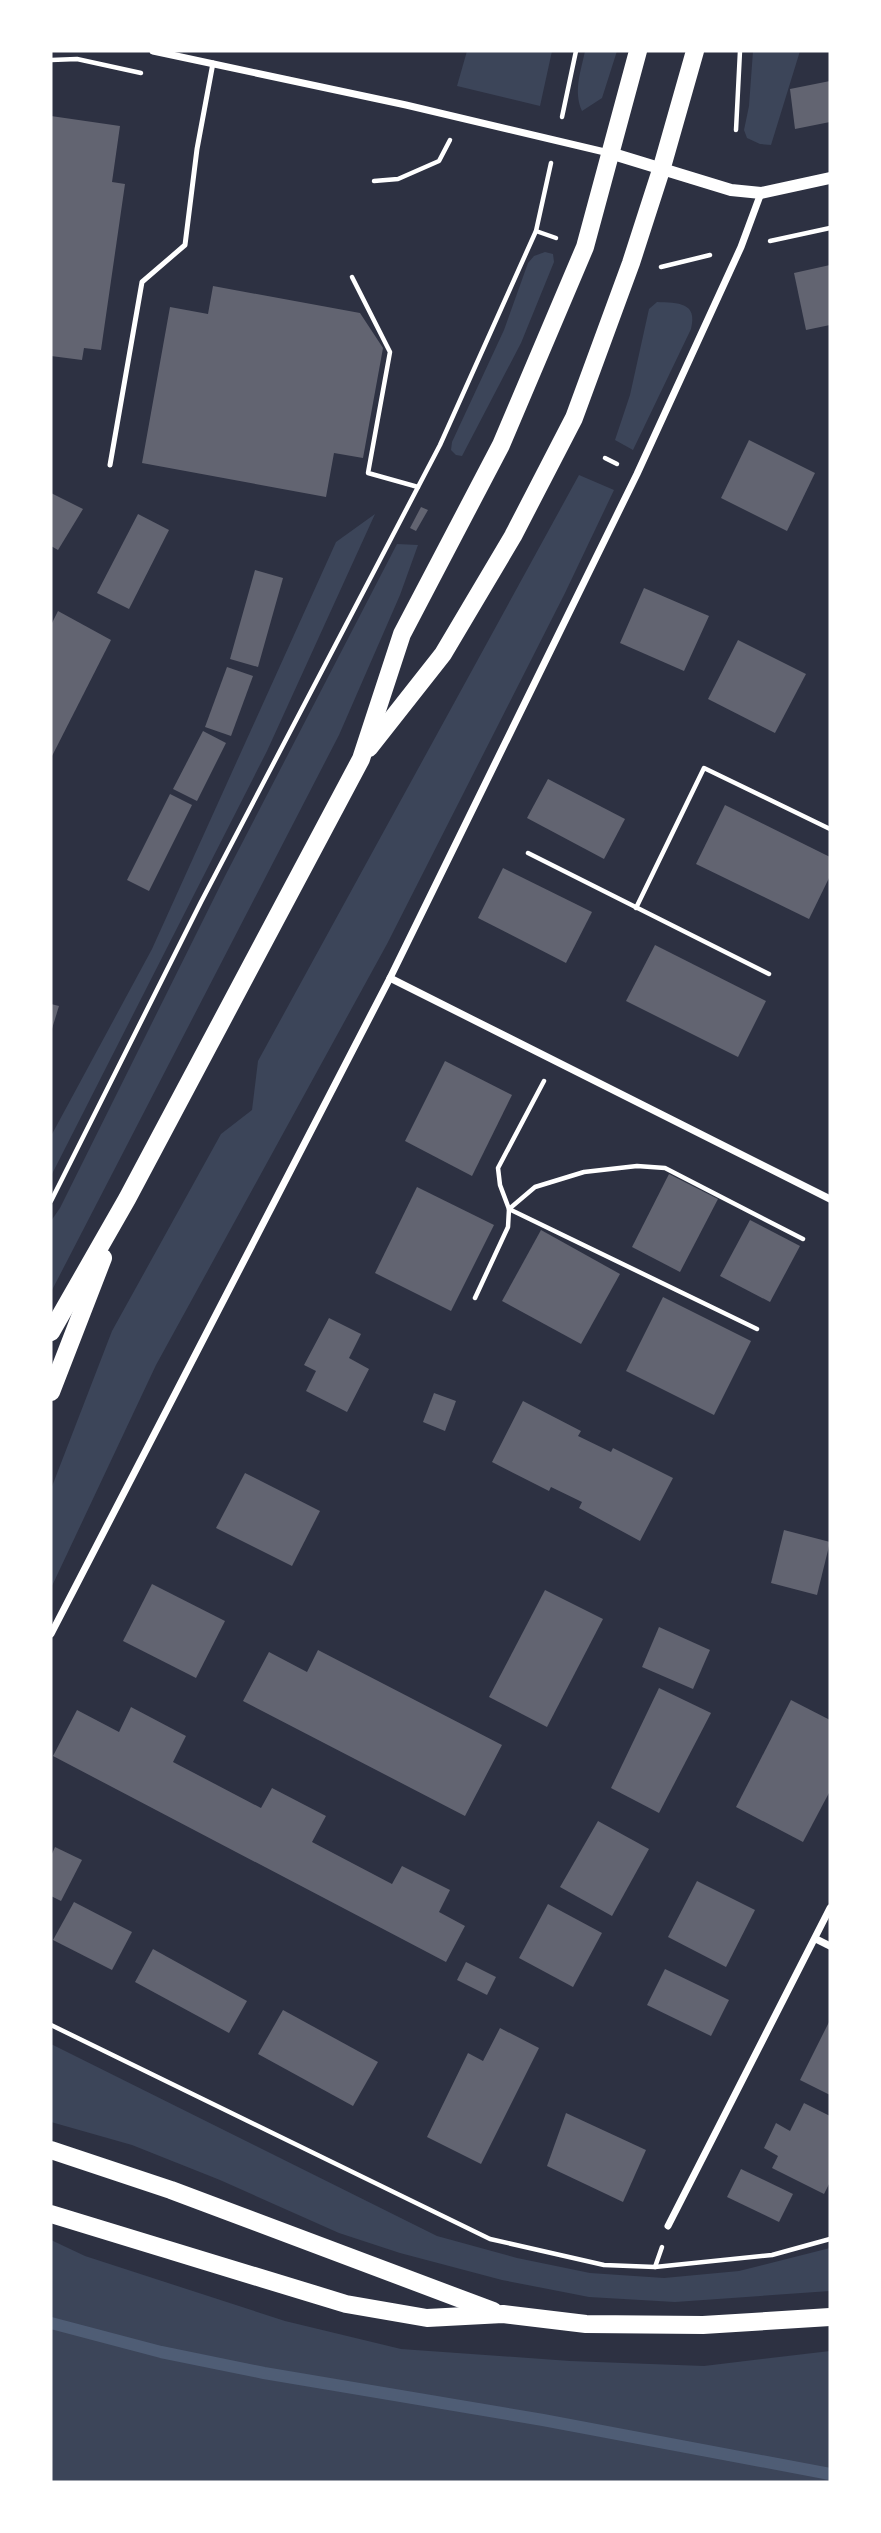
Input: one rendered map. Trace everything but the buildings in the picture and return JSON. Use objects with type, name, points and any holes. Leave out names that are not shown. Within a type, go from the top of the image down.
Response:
[{"type":"main road","points":[[361,760],[402,635],[501,445],[585,247],[638,51]]},
{"type":"main road","points":[[51,1332],[127,1199],[361,760],[443,654],[513,536],[574,418],[631,263],[695,51]]},
{"type":"main road","points":[[51,1392],[127,1199]]},
{"type":"main road","points":[[51,2150],[171,2190],[503,2315]]},
{"type":"main road","points":[[51,2214],[346,2304],[427,2318],[503,2315],[586,2324],[704,2325],[830,2317]]},
{"type":"street","points":[[153,51],[213,62],[610,153],[732,190],[761,193],[830,178]]},
{"type":"street","points":[[51,1634],[390,978],[637,474],[741,247],[761,193]]},
{"type":"street","points":[[390,978],[830,1199]]},
{"type":"street","points":[[668,2226],[830,1908]]},
{"type":"street","points":[[816,1939],[830,1946]]},
{"type":"lane","points":[[110,465],[142,282],[185,245],[197,149],[213,62]]},
{"type":"path","points":[[51,1201],[201,902],[418,487],[475,369],[536,231],[576,51]]},
{"type":"path","points":[[736,131],[740,51]]},
{"type":"path","points":[[374,181],[398,178],[439,161],[450,139]]},
{"type":"path","points":[[631,263],[650,269],[830,228]]},
{"type":"path","points":[[536,231],[585,247]]},
{"type":"path","points":[[352,276],[390,352],[368,473],[418,487]]},
{"type":"path","points":[[636,908],[704,768],[830,829]]},
{"type":"path","points":[[528,853],[769,974]]},
{"type":"path","points":[[475,1298],[508,1227],[509,1209],[500,1185],[498,1168],[555,1060]]},
{"type":"path","points":[[509,1209],[535,1187],[584,1172],[637,1166],[665,1168],[803,1239]]},
{"type":"path","points":[[509,1209],[757,1329]]},
{"type":"path","points":[[51,2025],[490,2239],[604,2265],[655,2267],[772,2255],[830,2239]]},
{"type":"shaded area","points":[[467,51],[552,51],[540,106],[457,86]]},
{"type":"shaded area","points":[[585,51],[617,51],[602,98],[582,111],[578,88]]},
{"type":"shaded area","points":[[753,51],[800,51],[771,145],[760,144],[747,138],[744,130],[749,106]]},
{"type":"shaded area","points":[[545,252],[553,254],[554,262],[521,343],[462,456],[456,455],[451,450],[452,442],[504,330],[528,263],[534,256]]},
{"type":"shaded area","points":[[657,302],[679,304],[689,309],[692,314],[691,329],[633,450],[615,440],[630,395],[649,309]]},
{"type":"shaded area","points":[[579,475],[614,490],[565,593],[387,944],[156,1365],[51,1588],[51,1489],[112,1331],[221,1134],[252,1110],[258,1061]]},
{"type":"shaded area","points":[[375,514],[267,751],[51,1176],[51,1136],[152,949],[336,542]]},
{"type":"shaded area","points":[[397,544],[418,545],[400,595],[339,735],[51,1292],[51,1221]]},
{"type":"shaded area","points":[[51,2044],[437,2236],[517,2258],[590,2273],[664,2278],[739,2271],[830,2248],[830,2291],[675,2302],[589,2297],[502,2280],[400,2253],[339,2233],[220,2180],[132,2145],[51,2122]]},
{"type":"shaded area","points":[[51,2240],[85,2256],[285,2321],[401,2349],[570,2361],[704,2366],[830,2351],[830,2482],[51,2482]]},
{"type":"waterway","points":[[51,2323],[161,2352],[264,2373],[543,2420],[830,2474]]}]
